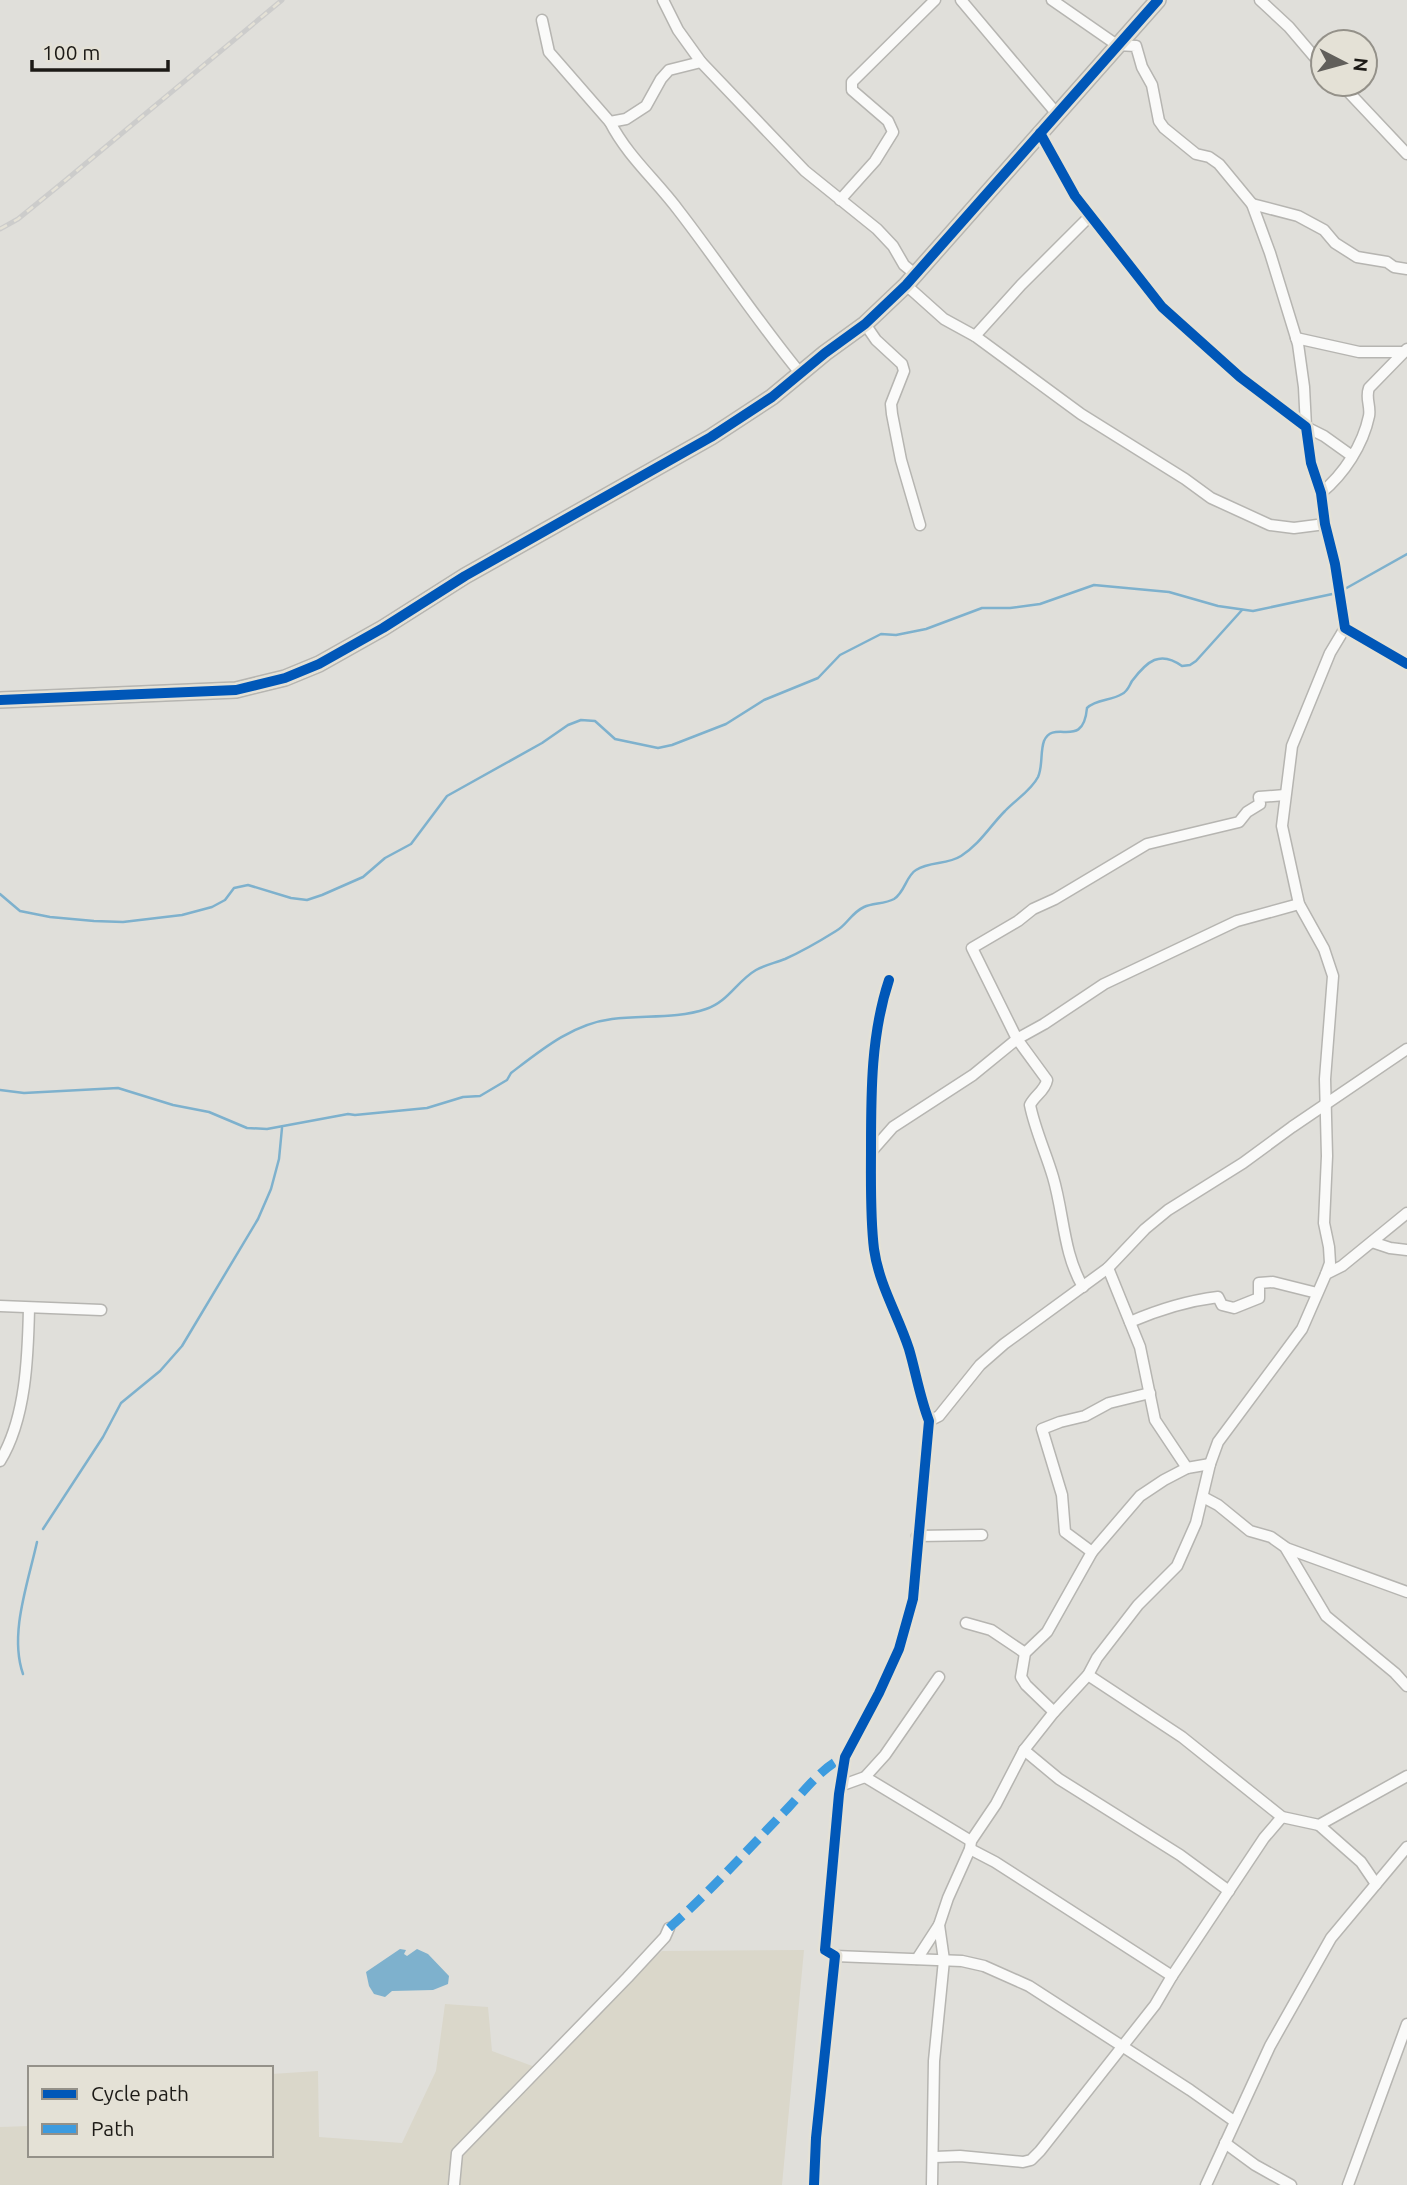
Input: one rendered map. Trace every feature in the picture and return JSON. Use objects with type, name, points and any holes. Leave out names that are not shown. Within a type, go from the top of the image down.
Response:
[{"type":"street","points":[[663,0],[678,30],[701,62],[805,171],[877,229],[892,246],[911,279],[944,319],[975,336],[1081,414],[1211,498],[1270,525],[1294,528],[1325,524]]},
{"type":"street","points":[[840,200],[875,161],[893,132],[888,121],[852,89],[852,82],[935,0]]},
{"type":"street","points":[[961,0],[1057,114]]},
{"type":"street","points":[[917,1959],[939,1925],[970,1845],[996,1804],[1024,1751],[1088,1675],[1097,1658],[1138,1605],[1177,1566],[1187,1547],[1218,1442],[1278,1365],[1302,1329],[1329,1263],[1324,1223],[1326,1062],[1331,1028],[1333,976],[1324,949],[1299,904],[1282,826],[1292,746],[1330,653],[1345,628],[1321,493],[1311,463],[1302,368],[1296,338],[1252,204],[1219,164],[1209,157],[1196,154],[1164,128],[1159,121],[1152,85],[1142,67],[1136,46],[1117,45],[1052,0]]},
{"type":"street","points":[[0,699],[236,690],[285,678],[319,664],[383,628],[465,576],[711,437],[772,397],[865,324],[911,279],[1158,0]]},
{"type":"street","points":[[1261,0],[1309,50]]},
{"type":"street","points":[[541,20],[549,52],[611,122],[625,149],[674,204],[800,373]]},
{"type":"street","points":[[611,122],[626,119],[646,106],[669,70],[701,62]]},
{"type":"street","points":[[1354,98],[1407,154]]},
{"type":"street","points":[[1040,133],[1075,196],[1162,307],[1240,377],[1306,427],[1352,456]]},
{"type":"street","points":[[1252,204],[1278,209],[1308,221],[1324,230],[1335,243],[1357,257],[1387,262],[1407,270]]},
{"type":"street","points":[[975,336],[1037,268],[1091,215]]},
{"type":"street","points":[[865,324],[876,340],[902,364],[904,371],[891,404],[901,460],[920,525]]},
{"type":"street","points":[[1296,338],[1359,352],[1406,350]]},
{"type":"street","points":[[1321,493],[1330,486],[1352,456],[1363,434],[1370,412],[1366,393],[1406,350]]},
{"type":"street","points":[[1345,628],[1407,664]]},
{"type":"street","points":[[1083,1287],[1076,1276],[1064,1237],[1054,1179],[1030,1105],[1034,1097],[1045,1088],[1047,1080],[1017,1039],[972,948],[1018,922],[1033,909],[1055,899],[1147,844],[1239,822],[1247,812],[1260,804],[1259,797],[1285,794]]},
{"type":"street","points":[[871,1152],[893,1127],[974,1075],[1017,1039],[1104,984],[1237,920],[1299,904]]},
{"type":"street","points":[[889,980],[882,1000],[871,1076],[873,1240],[879,1271],[908,1348],[929,1421],[913,1599],[899,1649],[845,1757],[825,1950],[835,1956],[944,1960],[984,1966],[1029,1986],[1234,2121]]},
{"type":"street","points":[[929,1421],[939,1416],[980,1366],[1004,1344],[1108,1268],[1145,1229],[1168,1210],[1243,1163],[1404,1053]]},
{"type":"street","points":[[1326,1274],[1342,1266],[1407,1213]]},
{"type":"street","points":[[1372,1242],[1407,1250]]},
{"type":"street","points":[[1108,1268],[1145,1366],[1155,1420],[1187,1468]]},
{"type":"street","points":[[1130,1322],[1162,1308],[1218,1297],[1222,1305],[1234,1308],[1259,1298],[1259,1283],[1273,1282],[1317,1293]]},
{"type":"street","points":[[0,1306],[101,1310]]},
{"type":"street","points":[[0,1461],[15,1426],[28,1362],[29,1308]]},
{"type":"street","points":[[1092,1552],[1065,1532],[1062,1494],[1042,1429],[1085,1416],[1109,1403],[1150,1393]]},
{"type":"street","points":[[1055,1712],[1021,1677],[1025,1653],[1047,1632],[1092,1552],[1140,1496],[1187,1468],[1210,1464]]},
{"type":"street","points":[[1203,1497],[1218,1505],[1250,1531],[1271,1537],[1285,1548],[1407,1592]]},
{"type":"street","points":[[917,1536],[982,1535]]},
{"type":"street","points":[[1285,1548],[1326,1616],[1407,1686]]},
{"type":"street","points":[[966,1623],[991,1630],[1025,1653]]},
{"type":"street","points":[[1088,1675],[1182,1737],[1282,1817],[1319,1825],[1361,1862],[1376,1884]]},
{"type":"street","points":[[841,1786],[864,1777],[891,1746],[939,1677]]},
{"type":"street","points":[[1024,1751],[1059,1779],[1180,1855],[1229,1891]]},
{"type":"street","points":[[1319,1825],[1407,1776]]},
{"type":"street","points":[[864,1777],[1172,1976]]},
{"type":"street","points":[[934,2157],[960,2156],[1023,2162],[1031,2160],[1057,2131],[1155,2005],[1264,1838],[1282,1817]]},
{"type":"street","points":[[1206,2185],[1270,2046],[1331,1938],[1407,1847]]},
{"type":"street","points":[[932,2185],[934,2061],[944,1960],[939,1925]]},
{"type":"street","points":[[454,2185],[457,2153],[627,1978],[665,1937],[669,1928]]},
{"type":"street","points":[[814,2185],[816,2138],[835,1956]]},
{"type":"street","points":[[1348,2185],[1407,2025]]},
{"type":"street","points":[[1225,2143],[1255,2165],[1292,2185]]},
{"type":"shaded area","points":[[804,1950],[782,2185],[0,2185],[0,2127],[28,2126],[28,2157],[273,2157],[273,2074],[318,2071],[319,2137],[402,2143],[436,2071],[445,2004],[488,2007],[492,2051],[535,2067],[662,1951]]},
{"type":"water","points":[[400,1949],[406,1950],[404,1954],[407,1956],[417,1949],[428,1954],[449,1976],[448,1984],[433,1990],[392,1991],[385,1997],[374,1994],[366,1972]]},
{"type":"waterway","points":[[1343,590],[1407,554]]},
{"type":"waterway","points":[[0,894],[20,911],[50,917],[123,922],[182,915],[212,907],[225,900],[234,888],[248,885],[307,900],[363,877],[385,858],[411,844],[447,796],[581,720],[595,721],[615,739],[658,748],[672,745],[726,724],[764,700],[818,678],[840,655],[881,634],[896,635],[926,629],[982,608],[1040,604],[1094,585],[1169,592],[1218,606],[1253,611],[1337,593]]},
{"type":"waterway","points":[[0,1090],[24,1093],[118,1088],[173,1105],[209,1112],[247,1128],[267,1129],[348,1114],[427,1108],[463,1097],[480,1096],[507,1080],[511,1073],[546,1047],[584,1026],[612,1019],[672,1016],[714,1006],[756,970],[818,942],[840,928],[864,907],[894,899],[916,870],[956,859],[968,851],[1035,782],[1040,773],[1044,741],[1049,735],[1080,728],[1087,708],[1124,693],[1143,668],[1154,660],[1160,658],[1182,666],[1190,665],[1242,610]]},
{"type":"waterway","points":[[43,1529],[103,1437],[121,1403],[160,1371],[182,1346],[258,1219],[271,1189],[279,1159],[282,1128]]},
{"type":"waterway","points":[[23,1674],[19,1659],[19,1625],[37,1542]]},
{"type":"railway","points":[[0,229],[18,219],[282,0]]},
{"type":"marked path","points":[[669,1928],[815,1779],[829,1766],[845,1757]]},
{"type":"cycle path","points":[[0,700],[236,690],[285,678],[319,664],[383,628],[465,576],[711,437],[772,397],[865,324],[906,285],[1158,0]]},
{"type":"cycle path","points":[[1040,133],[1075,196],[1162,307],[1240,377],[1306,427],[1311,463],[1321,493],[1335,564],[1345,628],[1407,664]]},
{"type":"cycle path","points":[[814,2185],[816,2138],[835,1956],[825,1950],[839,1794],[845,1757],[899,1649],[913,1599],[929,1421],[909,1349],[880,1275],[874,1249],[871,1198],[873,1063],[883,1000],[889,980]]}]
